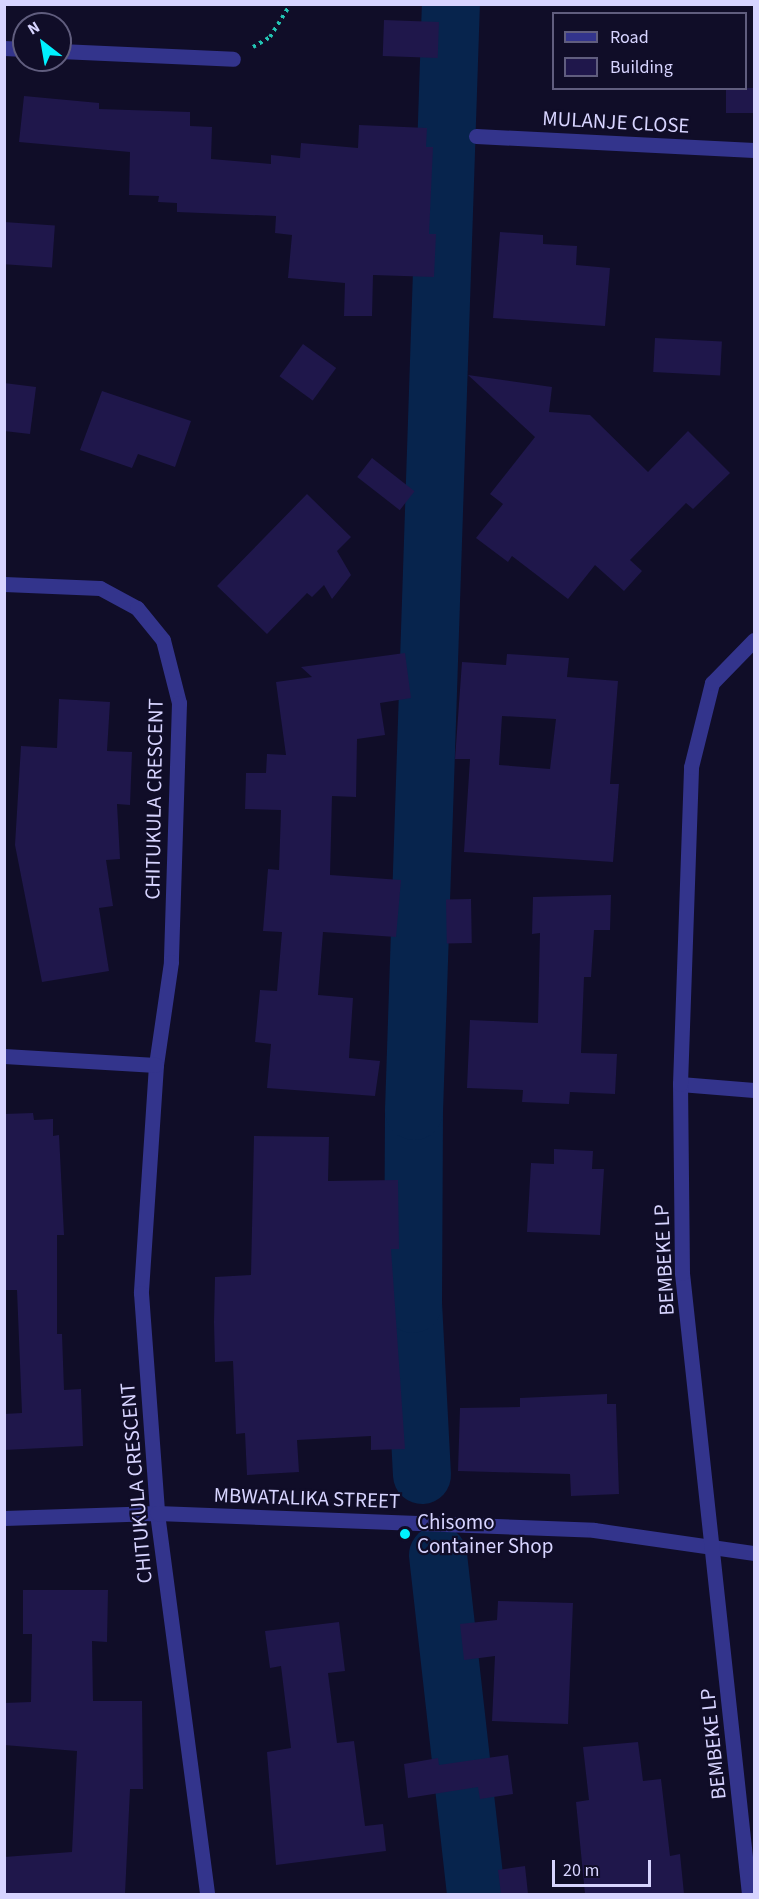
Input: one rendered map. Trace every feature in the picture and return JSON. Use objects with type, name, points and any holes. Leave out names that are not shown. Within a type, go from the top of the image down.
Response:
[{"type":"street","points":[[72,52],[234,59]]},
{"type":"street","name":"MULANJE CLOSE","points":[[476,136],[754,150]]},
{"type":"street","name":"CHITUKULA CRESCENT","points":[[4,585],[100,588],[151,623],[172,668],[179,703],[177,858],[171,962],[156,1065],[141,1293],[157,1513],[207,1894]]},
{"type":"street","name":"BEMBEKE LP","points":[[749,1894],[715,1547],[682,1273],[680,1084],[691,767],[712,683],[754,640]]},
{"type":"street","points":[[4,1056],[156,1065]]},
{"type":"street","points":[[680,1084],[754,1090]]},
{"type":"street","name":"MBWATALIKA STREET","points":[[4,1518],[157,1513],[594,1530],[754,1553]]},
{"type":"path","points":[[234,59],[270,37],[291,4]]},
{"type":"building","points":[[384,20],[439,22],[438,58],[383,56]]},
{"type":"building","points":[[754,88],[754,113],[726,113],[726,90]]},
{"type":"building","points":[[24,96],[99,103],[99,109],[190,112],[190,126],[212,127],[211,159],[271,164],[271,155],[300,158],[301,143],[358,148],[359,125],[427,128],[426,147],[433,147],[429,234],[436,234],[434,277],[373,275],[372,316],[344,316],[345,283],[288,278],[292,235],[275,233],[276,216],[177,212],[177,203],[158,202],[159,196],[129,195],[130,152],[19,142]]},
{"type":"building","points":[[4,222],[55,226],[52,267],[4,264]]},
{"type":"building","points":[[500,232],[543,235],[543,244],[577,246],[576,265],[610,268],[605,326],[493,318]]},
{"type":"building","points":[[655,338],[722,342],[720,375],[653,372]]},
{"type":"building","points":[[303,344],[336,368],[313,400],[279,376]]},
{"type":"building","points":[[468,375],[552,387],[549,412],[590,415],[648,472],[688,431],[730,473],[693,509],[686,503],[630,560],[642,571],[624,591],[595,565],[568,599],[512,556],[508,562],[476,538],[503,504],[490,494],[535,437]]},
{"type":"building","points":[[4,383],[36,387],[30,434],[4,431]]},
{"type":"building","points":[[102,391],[191,421],[175,467],[138,454],[132,468],[80,450]]},
{"type":"building","points":[[372,458],[415,491],[400,510],[357,477]]},
{"type":"building","points":[[307,494],[351,537],[337,551],[351,575],[332,599],[324,585],[312,597],[307,593],[267,634],[217,586]]},
{"type":"building","points":[[405,653],[411,698],[380,703],[385,735],[357,739],[356,797],[332,796],[330,875],[401,880],[396,937],[323,932],[318,995],[353,998],[349,1058],[380,1061],[375,1096],[267,1088],[271,1044],[255,1042],[260,990],[277,991],[282,932],[263,931],[268,869],[279,870],[281,810],[245,809],[246,773],[266,773],[267,754],[286,755],[276,682],[312,677],[301,667]]},
{"type":"building","points":[[507,654],[569,658],[567,677],[618,681],[610,784],[619,784],[613,862],[464,852],[470,759],[455,759],[462,662],[506,665]],"holes":[[[502,716],[556,719],[550,769],[499,765]]]},
{"type":"building","points":[[59,699],[110,702],[107,751],[132,752],[130,805],[117,804],[120,859],[106,860],[113,906],[99,908],[109,971],[42,982],[15,845],[21,746],[57,748]]},
{"type":"building","points":[[611,895],[610,930],[594,930],[591,977],[584,977],[581,1053],[617,1054],[615,1094],[570,1092],[569,1104],[522,1102],[523,1090],[467,1088],[470,1020],[538,1023],[540,933],[532,934],[533,897]]},
{"type":"building","points":[[446,899],[471,899],[472,943],[447,943]]},
{"type":"building","points":[[33,1113],[34,1120],[53,1119],[53,1136],[59,1135],[64,1235],[57,1235],[57,1334],[62,1334],[64,1390],[81,1389],[83,1446],[4,1450],[4,1414],[22,1413],[17,1290],[4,1290],[4,1114]]},
{"type":"building","points":[[254,1136],[329,1137],[328,1181],[398,1180],[399,1249],[391,1249],[405,1449],[371,1450],[371,1436],[297,1440],[299,1472],[247,1475],[245,1433],[236,1434],[233,1361],[215,1362],[214,1322],[215,1277],[251,1275]]},
{"type":"building","points":[[554,1149],[593,1151],[592,1169],[604,1169],[600,1235],[527,1232],[531,1163],[554,1164]]},
{"type":"building","points":[[607,1394],[607,1404],[616,1404],[619,1494],[571,1496],[570,1474],[458,1471],[460,1408],[520,1407],[520,1398]]},
{"type":"building","points":[[23,1590],[108,1590],[107,1642],[92,1641],[93,1701],[142,1701],[143,1789],[130,1789],[125,1894],[4,1894],[4,1857],[72,1852],[77,1751],[4,1745],[4,1703],[31,1702],[32,1634],[23,1634]]},
{"type":"building","points":[[498,1601],[573,1603],[568,1724],[492,1721],[495,1656],[464,1660],[460,1624],[497,1620]]},
{"type":"building","points":[[339,1622],[345,1671],[328,1673],[337,1743],[354,1741],[365,1826],[383,1824],[386,1851],[276,1865],[267,1752],[291,1748],[281,1666],[270,1668],[265,1631]]},
{"type":"building","points":[[638,1742],[643,1781],[661,1779],[670,1856],[680,1854],[684,1894],[585,1894],[576,1802],[589,1800],[583,1747]]},
{"type":"building","points":[[508,1755],[513,1794],[480,1799],[478,1787],[408,1798],[404,1764],[438,1758],[439,1765]]},
{"type":"building","points":[[525,1866],[528,1894],[501,1894],[498,1870]]},
{"type":"waterway","points":[[422,1475],[413,1304],[414,1111],[451,4]]},
{"type":"waterway","points":[[438,1555],[476,1894]]},
{"type":"place","name":"Chisomo Container Shop","points":[[405,1534]]}]
